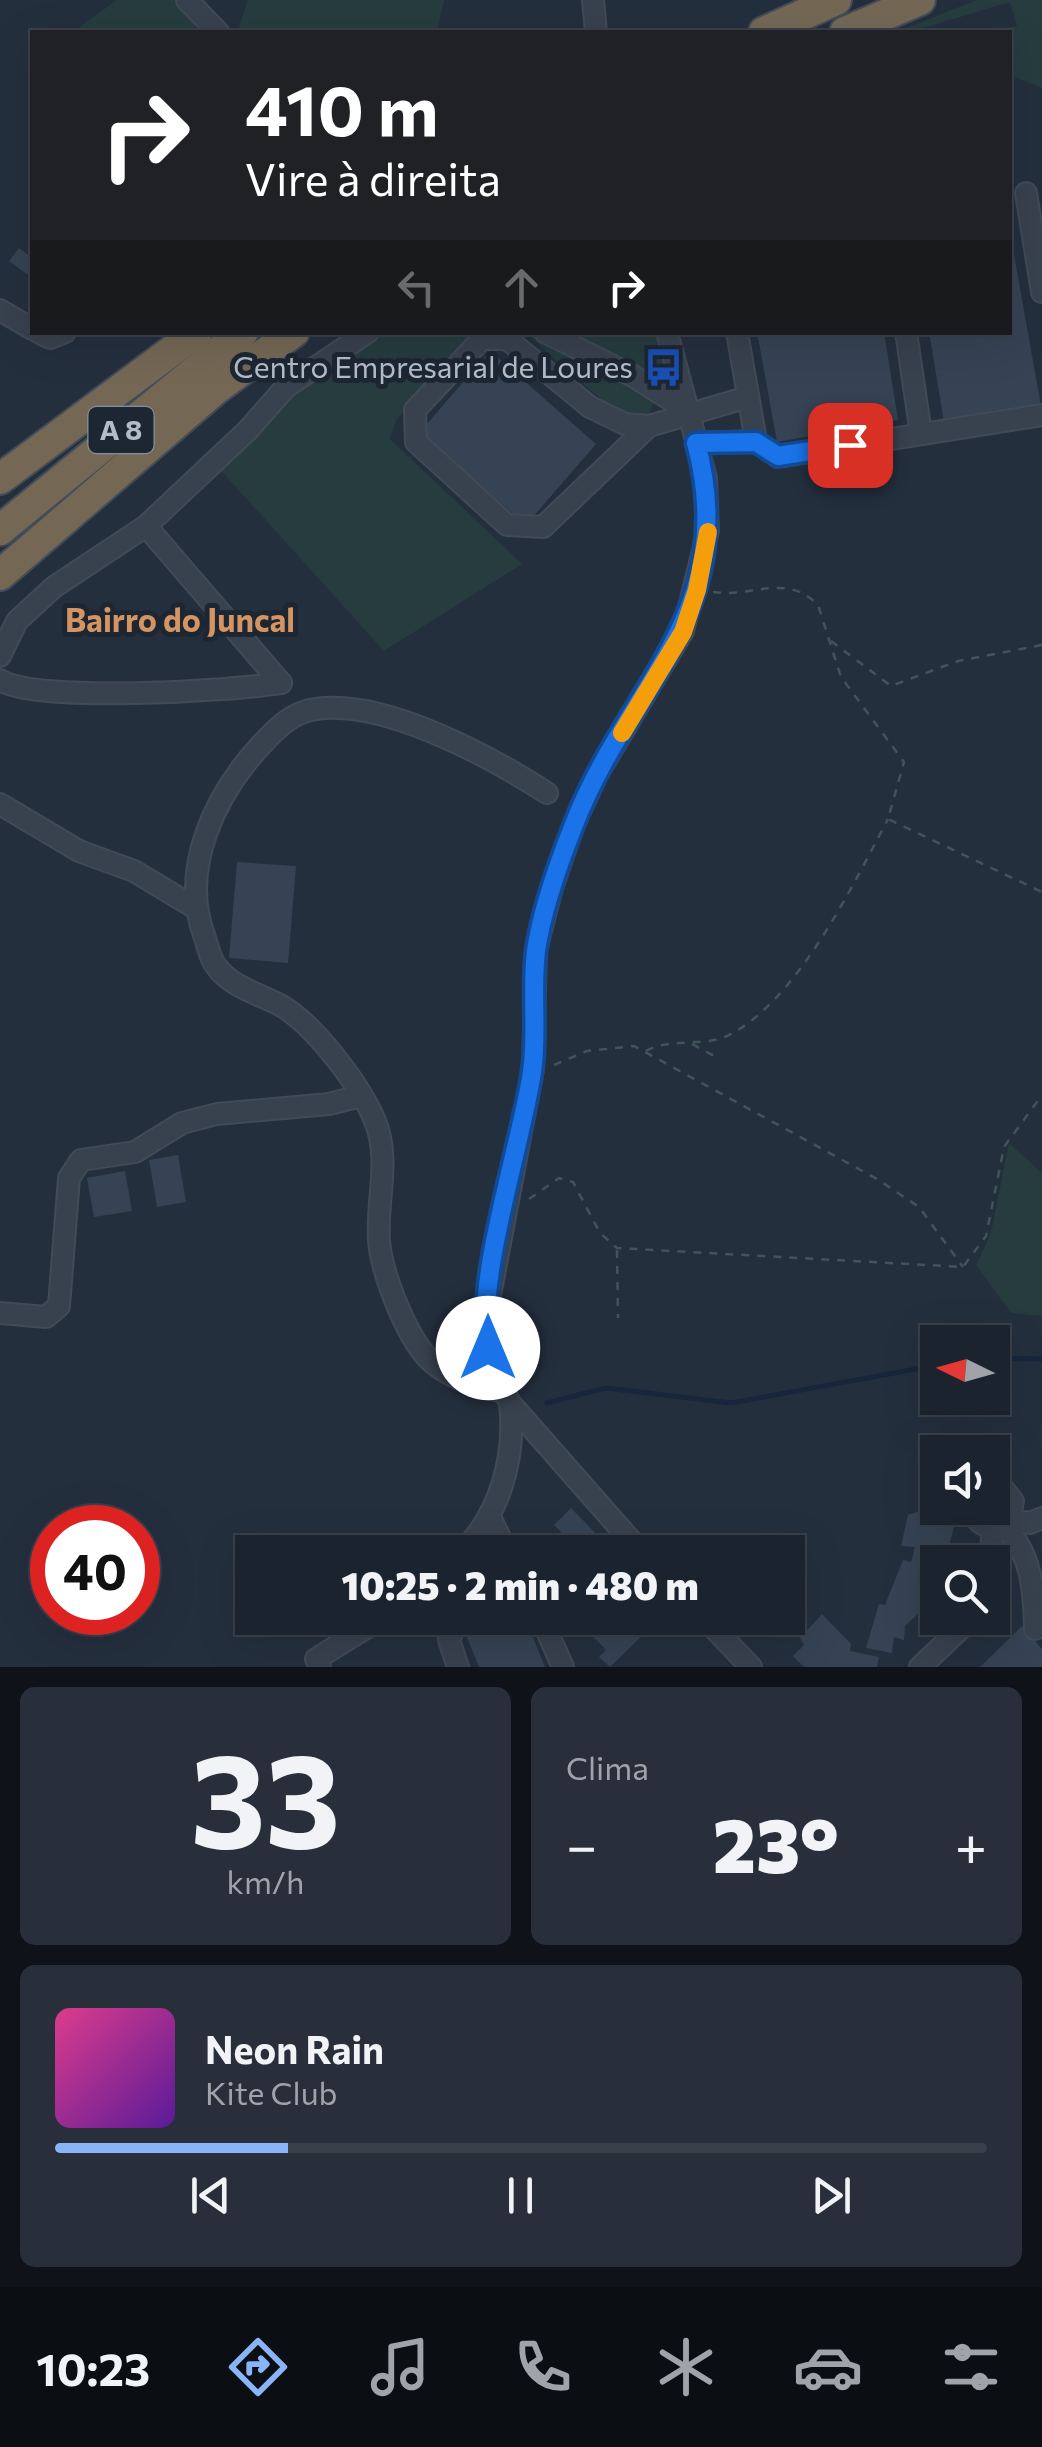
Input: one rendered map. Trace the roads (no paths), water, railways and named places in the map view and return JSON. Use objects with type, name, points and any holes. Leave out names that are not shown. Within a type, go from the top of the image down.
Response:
[{"type":"highway","points":[[768,30],[836,0]]},
{"type":"highway","points":[[850,30],[920,0]]},
{"type":"highway","points":[[0,479],[193,335]]},
{"type":"highway","name":"A 8","points":[[0,530],[239,335]]},
{"type":"highway","name":"A 8","points":[[0,575],[216,390],[290,335]]},
{"type":"highway","points":[[0,499],[76,425]]},
{"type":"highway","points":[[0,601],[38,539]]},
{"type":"street","points":[[187,0],[216,30]]},
{"type":"street","points":[[593,0],[596,30]]},
{"type":"street","points":[[1026,193],[1042,292]]},
{"type":"street","points":[[0,310],[30,328]]},
{"type":"street","points":[[0,656],[17,621],[54,587],[146,526],[248,430],[286,388],[364,335]]},
{"type":"street","points":[[551,335],[633,376],[688,411]]},
{"type":"street","points":[[626,1535],[507,1398],[492,1369],[484,1327],[533,1070],[536,950],[557,872],[598,773],[683,632],[697,590],[708,531],[706,478],[667,335]]},
{"type":"street","points":[[738,335],[756,442]]},
{"type":"street","points":[[906,335],[921,434]]},
{"type":"street","points":[[648,426],[625,424],[590,406],[506,338],[482,338],[415,410],[416,442],[507,525],[543,527],[648,426],[688,411],[748,398]]},
{"type":"street","points":[[696,443],[756,442],[778,456],[1042,415]]},
{"type":"street","points":[[0,680],[30,690],[182,691],[281,683],[146,526]]},
{"type":"street","points":[[507,1398],[463,1382],[432,1362],[390,1288],[380,1243],[382,1150],[375,1122],[361,1096],[302,1020],[243,989],[216,966],[197,909],[195,886],[220,797],[282,722],[316,709],[396,718],[451,739],[547,794]]},
{"type":"street","points":[[0,804],[79,851],[134,871],[197,909]]},
{"type":"street","points":[[0,1313],[46,1317],[59,1306],[69,1178],[80,1160],[135,1152],[182,1123],[217,1114],[329,1104],[361,1096]]},
{"type":"street","points":[[479,1535],[514,1442],[507,1398]]},
{"type":"street","points":[[489,1515],[499,1535]]},
{"type":"street","points":[[1010,1524],[1042,1518]]},
{"type":"street","points":[[996,1545],[1002,1525],[1018,1540],[1030,1566],[1035,1629]]},
{"type":"street","points":[[320,1667],[316,1659],[355,1635]]},
{"type":"street","points":[[451,1635],[449,1640],[458,1667]]},
{"type":"street","points":[[549,1635],[563,1667]]},
{"type":"street","points":[[720,1635],[751,1667]]},
{"type":"street","points":[[920,1667],[954,1635]]},
{"type":"waterway","points":[[1010,1358],[1042,1359]]},
{"type":"waterway","points":[[547,1403],[606,1388],[731,1403],[920,1368]]},
{"type":"place","name":"Centro Empresarial de Loures","points":[[663,368]]},
{"type":"district","name":"Bairro do Juncal","points":[[180,621]]}]
